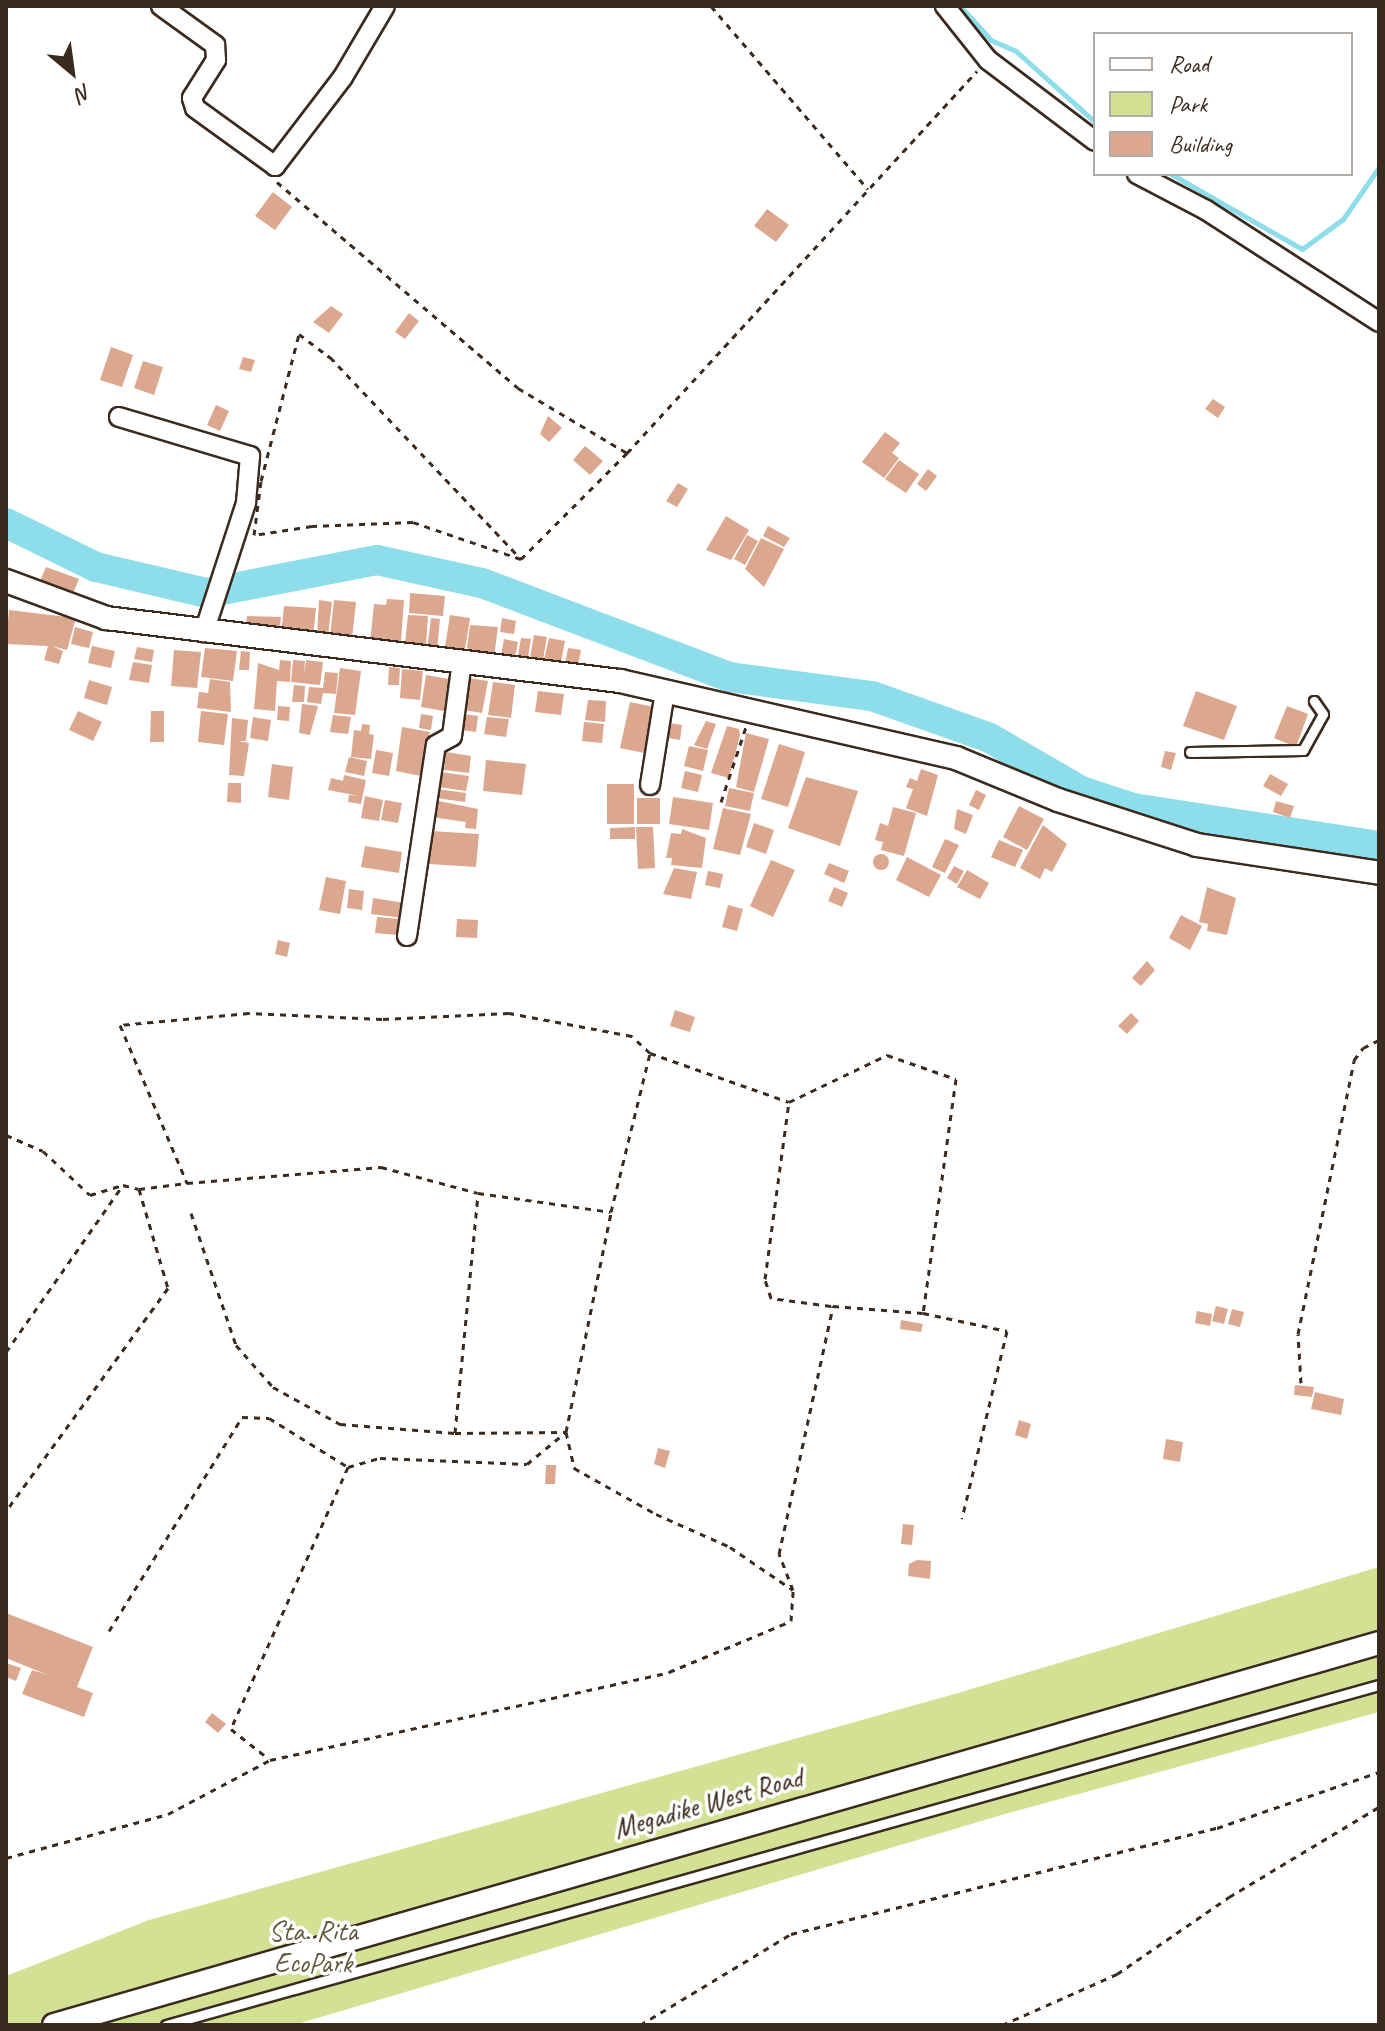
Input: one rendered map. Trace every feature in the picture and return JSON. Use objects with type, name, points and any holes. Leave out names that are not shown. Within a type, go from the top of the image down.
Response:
[{"type":"street","points":[[161,6],[215,45],[216,60],[192,98],[195,108],[275,166],[343,77],[385,6]]},
{"type":"street","points":[[945,6],[988,60],[1093,139]]},
{"type":"street","points":[[1141,176],[1206,210],[1379,322]]},
{"type":"street","points":[[119,417],[250,456],[246,503],[205,624]]},
{"type":"street","points":[[6,581],[106,618],[205,624],[462,661],[579,673],[665,691],[956,758],[1072,805],[1197,845],[1379,873]]},
{"type":"street","points":[[407,936],[436,745],[452,736],[462,661]]},
{"type":"street","points":[[650,785],[665,691]]},
{"type":"street","name":"Megadike West Road","points":[[54,2025],[1379,1643]]},
{"type":"lane","points":[[1190,752],[1303,750],[1323,714],[1314,701]]},
{"type":"lane","points":[[166,2025],[1379,1685]]},
{"type":"path","points":[[711,6],[868,189]]},
{"type":"path","points":[[521,559],[627,453],[988,60]]},
{"type":"path","points":[[288,194],[518,388],[627,453]]},
{"type":"path","points":[[299,334],[330,357],[521,559],[413,522],[312,526],[254,535],[261,481],[299,334]]},
{"type":"path","points":[[721,802],[751,712]]},
{"type":"path","points":[[187,1183],[120,1025],[249,1013],[382,1019],[509,1013],[632,1036],[650,1053],[789,1102],[887,1055],[956,1079],[923,1313]]},
{"type":"path","points":[[1301,1383],[1299,1327],[1354,1060],[1363,1048],[1379,1040]]},
{"type":"path","points":[[650,1053],[611,1212],[566,1432],[574,1468],[656,1514],[730,1547],[793,1590]]},
{"type":"path","points":[[789,1102],[765,1279],[771,1298],[923,1313],[1007,1331],[962,1519]]},
{"type":"path","points":[[6,1135],[43,1151],[90,1195],[123,1185],[139,1189],[381,1167],[478,1193],[611,1212]]},
{"type":"path","points":[[6,1352],[123,1185]]},
{"type":"path","points":[[6,1511],[168,1288],[139,1189]]},
{"type":"path","points":[[455,1433],[478,1193]]},
{"type":"path","points":[[191,1213],[236,1345],[273,1387],[340,1424],[455,1433],[566,1432]]},
{"type":"path","points":[[6,1858],[168,1814],[270,1760],[669,1672],[791,1621],[793,1590],[779,1554],[833,1306]]},
{"type":"path","points":[[109,1631],[242,1417],[269,1418],[348,1467],[380,1458],[527,1464],[566,1432]]},
{"type":"path","points":[[270,1760],[231,1729],[348,1467]]},
{"type":"path","points":[[640,2025],[791,1934],[1217,1828],[1379,1772]]},
{"type":"path","points":[[1002,2025],[1117,1974],[1229,1897],[1379,1807]]},
{"type":"green space","name":"Sta. Rita EcoPark","points":[[1379,1567],[1379,1712],[1005,1814],[294,2025],[6,2025],[6,1976],[149,1920],[958,1693]]},
{"type":"building","points":[[273,192],[292,207],[275,230],[255,216]]},
{"type":"building","points":[[767,209],[789,225],[776,242],[754,226]]},
{"type":"building","points":[[331,306],[343,314],[329,333],[313,322]]},
{"type":"building","points":[[409,313],[419,321],[405,339],[395,332]]},
{"type":"building","points":[[111,347],[133,355],[122,387],[100,380]]},
{"type":"building","points":[[243,357],[255,360],[251,372],[239,369]]},
{"type":"building","points":[[143,361],[163,367],[154,395],[134,388]]},
{"type":"building","points":[[1213,399],[1225,407],[1218,418],[1205,409]]},
{"type":"building","points":[[216,405],[229,411],[220,431],[207,425]]},
{"type":"building","points":[[548,416],[562,428],[549,442],[540,434]]},
{"type":"building","points":[[885,432],[900,443],[892,453],[899,458],[884,478],[862,462]]},
{"type":"building","points":[[585,446],[603,461],[590,475],[573,460]]},
{"type":"building","points":[[899,460],[919,474],[906,493],[885,479]]},
{"type":"building","points":[[928,469],[937,476],[926,491],[917,484]]},
{"type":"building","points":[[678,483],[688,489],[677,507],[666,501]]},
{"type":"building","points":[[726,516],[749,530],[731,560],[706,550]]},
{"type":"building","points":[[768,526],[790,538],[784,547],[763,536]]},
{"type":"building","points":[[747,535],[758,541],[745,565],[734,559]]},
{"type":"building","points":[[761,538],[784,549],[764,587],[745,569]]},
{"type":"building","points":[[46,567],[79,579],[70,601],[37,588]]},
{"type":"building","points":[[410,593],[445,596],[443,616],[409,613]]},
{"type":"building","points":[[387,599],[404,600],[401,641],[370,643],[374,604],[386,605]]},
{"type":"building","points":[[319,600],[332,602],[328,636],[317,635]]},
{"type":"building","points":[[334,600],[356,602],[352,639],[330,637]]},
{"type":"building","points":[[284,606],[316,608],[313,637],[295,635],[295,627],[294,635],[281,634]]},
{"type":"building","points":[[9,610],[76,618],[67,650],[52,646],[63,651],[59,664],[44,660],[48,646],[6,644]]},
{"type":"building","points":[[408,615],[428,616],[426,644],[405,643]]},
{"type":"building","points":[[450,615],[470,618],[465,649],[445,647]]},
{"type":"building","points":[[247,616],[281,617],[279,636],[262,634],[263,624],[261,632],[245,630]]},
{"type":"building","points":[[431,618],[440,619],[437,651],[427,650]]},
{"type":"building","points":[[502,618],[516,621],[514,634],[500,632]]},
{"type":"building","points":[[470,625],[498,627],[494,657],[467,648]]},
{"type":"building","points":[[75,627],[93,632],[89,648],[71,644]]},
{"type":"building","points":[[534,635],[547,637],[542,665],[529,663]]},
{"type":"building","points":[[521,638],[531,639],[527,663],[517,661]]},
{"type":"building","points":[[549,638],[565,641],[561,662],[552,661],[551,666],[543,664]]},
{"type":"building","points":[[504,639],[518,642],[515,657],[501,655]]},
{"type":"building","points":[[92,646],[115,651],[111,668],[88,663]]},
{"type":"building","points":[[137,647],[154,650],[152,662],[134,659]]},
{"type":"building","points":[[205,648],[237,651],[233,681],[201,677]]},
{"type":"building","points":[[568,648],[581,650],[577,671],[564,669]]},
{"type":"building","points":[[174,650],[201,652],[197,688],[171,686]]},
{"type":"building","points":[[241,651],[250,652],[249,670],[239,670]]},
{"type":"building","points":[[280,660],[291,661],[290,682],[277,681],[275,711],[254,709],[258,663],[279,670]]},
{"type":"building","points":[[293,660],[305,661],[304,676],[306,660],[323,662],[320,685],[291,682]]},
{"type":"building","points":[[133,662],[152,665],[149,683],[129,680]]},
{"type":"building","points":[[389,667],[400,668],[399,685],[388,685]]},
{"type":"building","points":[[340,668],[361,671],[355,715],[334,713]]},
{"type":"building","points":[[402,669],[423,671],[420,700],[400,698]]},
{"type":"building","points":[[325,672],[338,673],[336,694],[323,693],[321,704],[307,702],[309,687],[323,688]]},
{"type":"building","points":[[426,675],[449,679],[444,711],[421,707]]},
{"type":"building","points":[[469,678],[488,681],[482,713],[464,710]]},
{"type":"building","points":[[210,679],[230,682],[231,712],[197,708],[199,692],[208,693]]},
{"type":"building","points":[[89,680],[112,687],[107,705],[84,698]]},
{"type":"building","points":[[493,682],[515,685],[511,718],[488,715]]},
{"type":"building","points":[[294,685],[305,686],[304,702],[292,702]]},
{"type":"building","points":[[538,691],[564,694],[561,715],[535,712]]},
{"type":"building","points":[[1196,691],[1237,706],[1224,740],[1183,726]]},
{"type":"building","points":[[588,700],[606,701],[605,722],[585,720]]},
{"type":"building","points":[[630,702],[659,708],[649,754],[620,748]]},
{"type":"building","points":[[302,704],[318,706],[310,735],[299,733]]},
{"type":"building","points":[[278,706],[290,707],[289,721],[277,720]]},
{"type":"building","points":[[1287,706],[1308,714],[1296,747],[1274,738]]},
{"type":"building","points":[[78,711],[102,722],[93,741],[69,730]]},
{"type":"building","points":[[151,711],[164,711],[164,742],[150,742]]},
{"type":"building","points":[[201,711],[228,714],[224,745],[198,742]]},
{"type":"building","points":[[421,714],[433,716],[431,730],[419,728]]},
{"type":"building","points":[[462,714],[478,716],[476,732],[460,730]]},
{"type":"building","points":[[333,715],[351,717],[348,734],[330,732]]},
{"type":"building","points":[[253,717],[271,720],[268,741],[250,738]]},
{"type":"building","points":[[487,717],[509,719],[506,737],[484,734]]},
{"type":"building","points":[[232,718],[248,720],[246,741],[238,741],[249,743],[244,776],[229,775]]},
{"type":"building","points":[[706,721],[716,724],[707,749],[694,745]]},
{"type":"building","points":[[584,722],[604,724],[602,743],[582,741]]},
{"type":"building","points":[[670,723],[682,725],[680,740],[668,738]]},
{"type":"building","points":[[362,724],[370,725],[369,734],[374,735],[371,759],[351,757],[354,730],[361,731]]},
{"type":"building","points":[[727,726],[739,729],[740,735],[729,778],[711,773]]},
{"type":"building","points":[[402,727],[430,732],[421,776],[396,771]]},
{"type":"building","points":[[746,733],[769,739],[754,792],[736,787]]},
{"type":"building","points":[[779,744],[805,752],[788,807],[761,799]]},
{"type":"building","points":[[689,746],[708,750],[703,771],[684,766]]},
{"type":"building","points":[[376,750],[393,753],[389,776],[372,773]]},
{"type":"building","points":[[1165,751],[1176,753],[1171,770],[1161,767]]},
{"type":"building","points":[[446,752],[471,756],[469,773],[444,770]]},
{"type":"building","points":[[349,757],[367,761],[364,776],[345,772]]},
{"type":"building","points":[[486,760],[526,764],[522,795],[483,791]]},
{"type":"building","points":[[272,764],[293,767],[289,800],[268,797]]},
{"type":"building","points":[[921,769],[938,775],[927,816],[906,808],[913,789],[906,787],[910,778],[917,781]]},
{"type":"building","points":[[685,771],[702,775],[698,792],[681,788]]},
{"type":"building","points":[[440,772],[469,776],[466,791],[438,787]]},
{"type":"building","points":[[1270,774],[1288,784],[1281,796],[1263,786]]},
{"type":"building","points":[[344,775],[366,780],[361,804],[348,802],[349,795],[359,796],[328,790],[331,778],[343,781]]},
{"type":"building","points":[[806,777],[858,791],[840,846],[788,828]]},
{"type":"building","points":[[228,783],[241,783],[241,803],[227,802]]},
{"type":"building","points":[[607,784],[634,784],[634,824],[607,824]]},
{"type":"building","points":[[729,788],[754,793],[750,811],[725,806]]},
{"type":"building","points":[[437,789],[466,793],[465,802],[436,798]]},
{"type":"building","points":[[976,790],[986,795],[979,810],[969,805]]},
{"type":"building","points":[[365,796],[383,800],[379,821],[361,818]]},
{"type":"building","points":[[673,797],[713,803],[709,830],[669,824]]},
{"type":"building","points":[[637,798],[660,798],[660,824],[637,824]]},
{"type":"building","points":[[385,800],[402,803],[398,823],[381,820]]},
{"type":"building","points":[[434,800],[478,809],[476,829],[465,828],[466,822],[431,817]]},
{"type":"building","points":[[1276,801],[1294,806],[1290,818],[1273,812]]},
{"type":"building","points":[[1019,806],[1044,819],[1027,850],[1003,837]]},
{"type":"building","points":[[893,807],[916,813],[904,856],[881,850],[883,842],[875,840],[880,823],[888,826]]},
{"type":"building","points":[[723,808],[751,814],[740,855],[713,849]]},
{"type":"building","points":[[957,809],[973,815],[966,834],[954,829]]},
{"type":"building","points":[[754,823],[774,830],[766,854],[746,847]]},
{"type":"building","points":[[1043,825],[1067,844],[1052,872],[1045,868],[1040,879],[1020,868]]},
{"type":"building","points":[[635,827],[635,839],[610,839],[610,828]]},
{"type":"building","points":[[636,827],[653,827],[655,868],[638,869]]},
{"type":"building","points":[[682,829],[706,838],[702,868],[671,865],[672,858],[666,858],[671,833],[681,834]]},
{"type":"building","points":[[431,831],[479,834],[476,867],[429,864]]},
{"type":"building","points":[[945,839],[959,845],[945,873],[932,867]]},
{"type":"building","points":[[999,840],[1023,850],[1015,867],[991,857]]},
{"type":"building","points":[[365,846],[402,852],[399,873],[361,867]]},
{"type":"building","points":[[878,854],[884,854],[889,862],[887,868],[878,870],[873,865],[873,859]]},
{"type":"building","points":[[907,857],[941,875],[929,897],[896,880]]},
{"type":"building","points":[[771,860],[795,870],[773,917],[750,906]]},
{"type":"building","points":[[829,863],[849,871],[844,883],[824,874]]},
{"type":"building","points":[[954,866],[964,871],[957,884],[947,878]]},
{"type":"building","points":[[674,868],[697,872],[691,899],[663,894]]},
{"type":"building","points":[[967,870],[989,883],[980,899],[957,887]]},
{"type":"building","points":[[708,871],[723,874],[720,888],[705,885]]},
{"type":"building","points":[[326,877],[346,881],[340,914],[319,910]]},
{"type":"building","points":[[834,887],[848,893],[842,907],[828,901]]},
{"type":"building","points":[[1207,887],[1236,898],[1227,935],[1207,931],[1208,924],[1199,922]]},
{"type":"building","points":[[349,889],[364,891],[362,910],[347,908]]},
{"type":"building","points":[[373,898],[405,903],[403,918],[371,914]]},
{"type":"building","points":[[728,905],[743,909],[737,931],[722,927]]},
{"type":"building","points":[[1181,915],[1202,926],[1190,950],[1169,938]]},
{"type":"building","points":[[377,917],[399,919],[397,935],[375,933]]},
{"type":"building","points":[[457,919],[478,920],[477,938],[456,937]]},
{"type":"building","points":[[278,940],[290,943],[287,957],[275,954]]},
{"type":"building","points":[[1147,961],[1155,970],[1141,986],[1132,978]]},
{"type":"building","points":[[675,1010],[695,1017],[690,1032],[670,1026]]},
{"type":"building","points":[[1131,1013],[1139,1021],[1127,1034],[1118,1026]]},
{"type":"building","points":[[1216,1306],[1228,1309],[1224,1324],[1212,1321]]},
{"type":"building","points":[[1232,1309],[1244,1312],[1240,1327],[1228,1324]]},
{"type":"building","points":[[1197,1311],[1212,1314],[1210,1326],[1195,1323]]},
{"type":"building","points":[[901,1320],[923,1324],[921,1332],[900,1329]]},
{"type":"building","points":[[1295,1385],[1314,1387],[1312,1397],[1294,1395]]},
{"type":"building","points":[[1315,1392],[1344,1399],[1341,1415],[1311,1409]]},
{"type":"building","points":[[1019,1420],[1031,1424],[1027,1439],[1015,1435]]},
{"type":"building","points":[[1166,1439],[1183,1442],[1180,1462],[1163,1459]]},
{"type":"building","points":[[658,1448],[670,1451],[665,1468],[654,1464]]},
{"type":"building","points":[[546,1465],[556,1465],[555,1484],[545,1484]]},
{"type":"building","points":[[903,1524],[914,1525],[912,1545],[901,1544]]},
{"type":"building","points":[[917,1560],[931,1561],[930,1579],[908,1576],[909,1564]]},
{"type":"building","points":[[6,1613],[93,1647],[77,1687],[93,1693],[84,1717],[22,1694],[32,1670],[48,1675],[6,1658]]},
{"type":"building","points":[[6,1663],[21,1668],[16,1681],[6,1677]]},
{"type":"building","points":[[212,1713],[226,1724],[218,1733],[205,1722]]},
{"type":"waterway","points":[[960,6],[991,40],[1016,51],[1093,120]]},
{"type":"waterway","points":[[1174,176],[1302,249],[1343,219],[1379,167]]},
{"type":"waterway","points":[[6,523],[96,567],[207,593],[377,560],[482,583],[729,677],[872,696],[988,737],[1081,791],[1133,808],[1379,846]]}]
